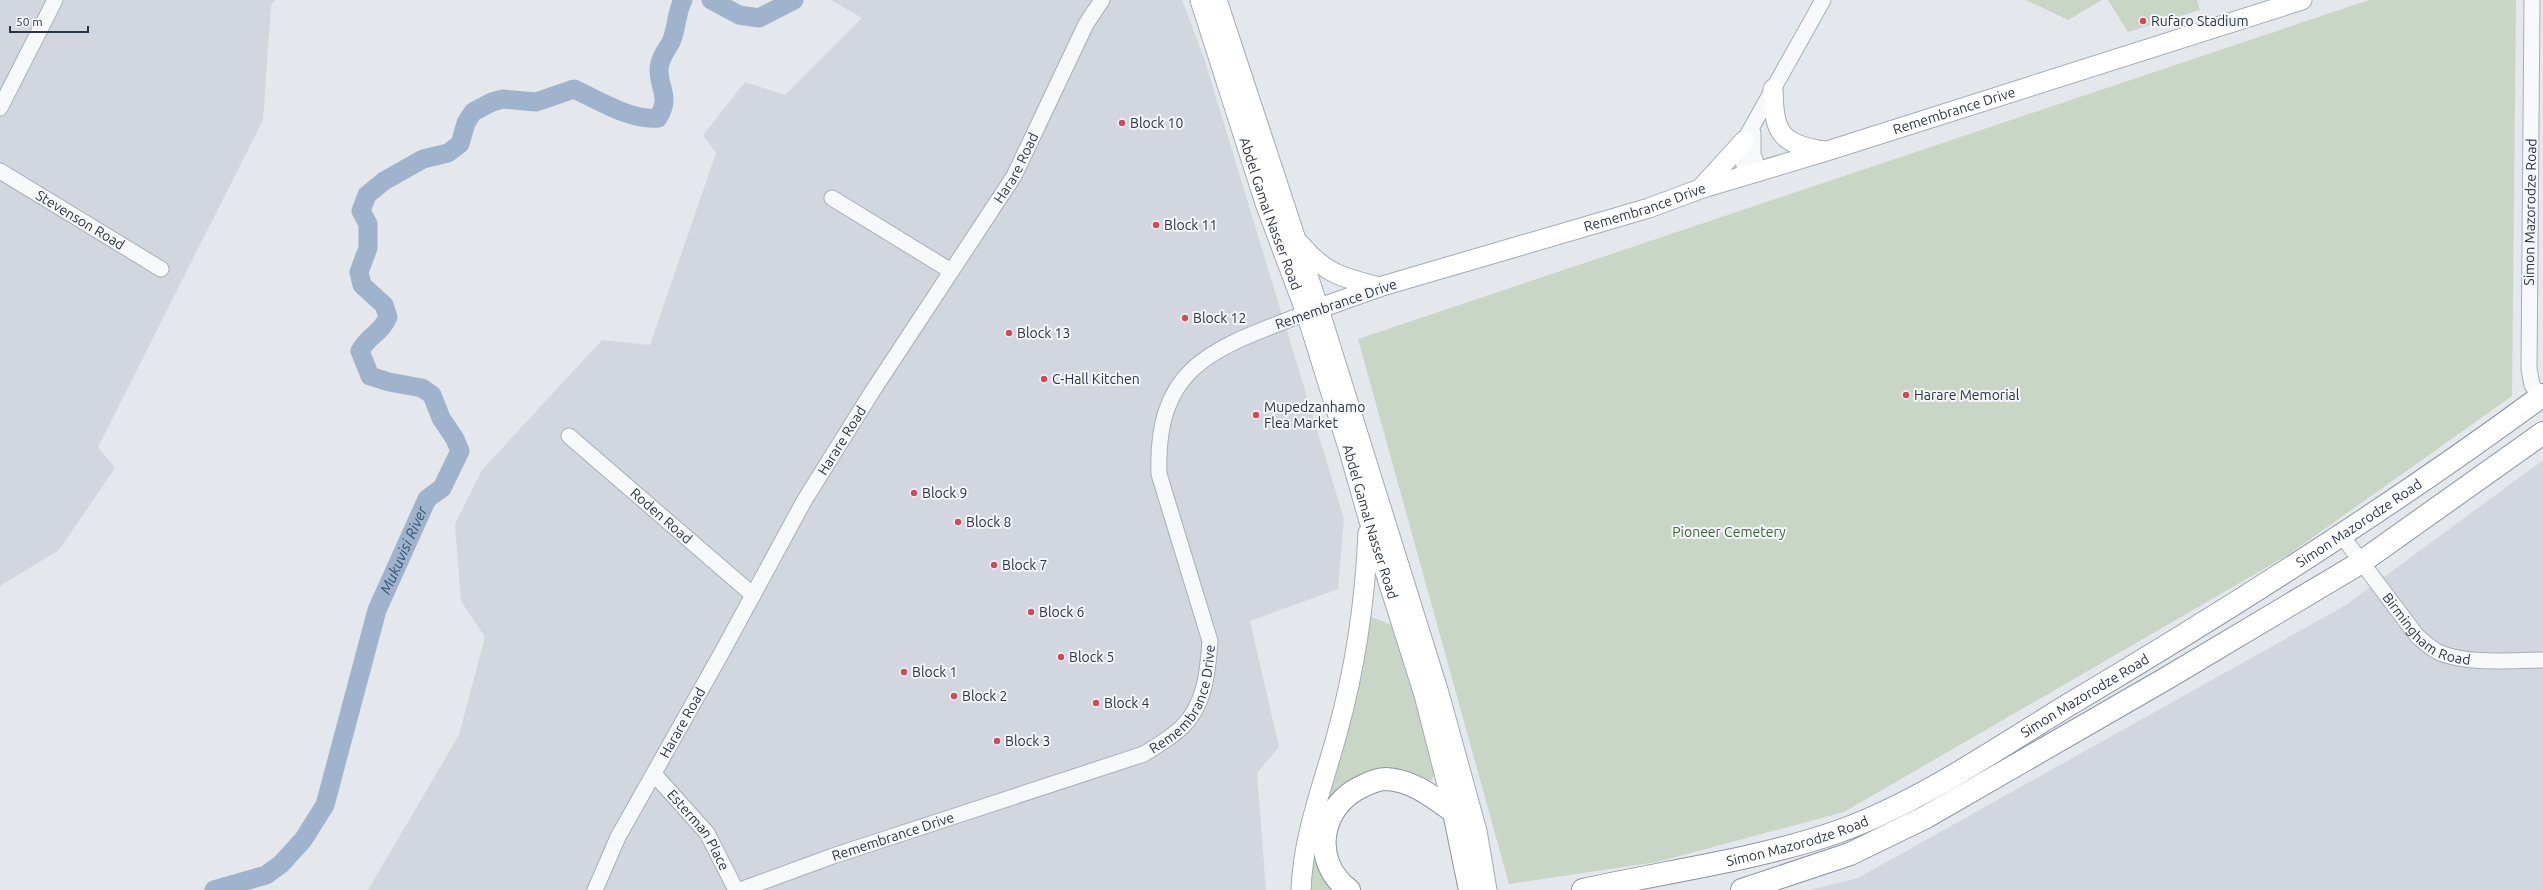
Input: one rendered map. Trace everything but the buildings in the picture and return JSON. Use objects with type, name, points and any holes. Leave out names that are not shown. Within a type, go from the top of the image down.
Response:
[{"type":"highway","name":"Simon Mazorodze Road","points":[[1583,890],[1673,872],[1782,847],[1839,831],[1874,817],[1940,782],[2148,659],[2342,536],[2542,398]]},
{"type":"highway","points":[[2474,444],[2494,447],[2536,421],[2543,420]]},
{"type":"highway","name":"Simon Mazorodze Road","points":[[1742,890],[1850,854],[1894,833],[2167,678],[2360,563],[2543,433]]},
{"type":"highway","points":[[1349,890],[1341,883],[1326,859],[1324,845],[1325,828],[1329,818],[1352,791],[1385,779],[1403,782],[1417,787],[1454,812]]},
{"type":"highway","name":"Abdel Gamal Nasser Road","points":[[1454,812],[1474,879]]},
{"type":"main road","name":"Abdel Gamal Nasser Road","points":[[1200,0],[1266,206],[1312,311],[1439,693],[1477,831],[1474,879],[1487,890]]},
{"type":"main road","name":"Abdel Gamal Nasser Road","points":[[1217,0],[1295,238],[1312,311],[1369,521],[1424,695],[1454,812]]},
{"type":"main road","name":"Remembrance Drive","points":[[1312,311],[1379,287],[1649,208],[1752,173],[1827,151],[2302,0]]},
{"type":"main road","points":[[1773,89],[1773,116],[1782,135],[1802,147],[1827,151]]},
{"type":"main road","points":[[1700,190],[1744,141]]},
{"type":"main road","points":[[1295,238],[1315,263],[1343,278],[1379,287]]},
{"type":"main road","points":[[1301,890],[1306,841],[1337,733],[1359,637],[1365,597],[1369,521]]},
{"type":"street","points":[[0,108],[55,0]]},
{"type":"street","name":"Harare Road","points":[[595,890],[618,837],[812,487],[1014,176],[1086,24],[1102,0]]},
{"type":"street","points":[[1752,173],[1742,155],[1744,141],[1822,0]]},
{"type":"street","name":"Simon Mazorodze Road","points":[[2532,0],[2528,368],[2532,385],[2542,398]]},
{"type":"street","points":[[1752,173],[1754,124]]},
{"type":"street","name":"Stevenson Road","points":[[0,171],[161,269]]},
{"type":"street","points":[[832,198],[951,271]]},
{"type":"street","name":"Remembrance Drive","points":[[740,890],[833,856],[1144,754],[1182,727],[1201,697],[1208,668],[1210,641],[1159,474],[1158,448],[1163,416],[1171,397],[1183,379],[1205,356],[1258,332],[1312,311]]},
{"type":"street","name":"Roden Road","points":[[569,436],[753,594]]},
{"type":"street","name":"Birmingham Road","points":[[2342,536],[2360,563],[2417,636],[2439,652],[2473,659],[2543,660]]},
{"type":"street","name":"Esterman Place","points":[[654,774],[707,833],[736,890]]},
{"type":"shaded area","points":[[0,0],[275,0],[271,6],[263,120],[98,447],[115,468],[59,550],[0,586]]},
{"type":"shaded area","points":[[831,0],[1182,0],[1204,58],[1344,519],[1338,589],[1250,621],[1279,747],[1257,773],[1266,890],[368,890],[459,735],[485,637],[461,601],[455,524],[482,470],[602,340],[650,345],[716,153],[703,135],[745,82],[785,95],[862,18]]},
{"type":"shaded area","points":[[2543,460],[2543,890],[1809,890],[1858,878],[2346,605]]},
{"type":"green space","points":[[2026,0],[2102,0],[2068,20]]},
{"type":"green space","name":"Rufaro Stadium","points":[[2108,0],[2197,0],[2200,10],[2128,32]]},
{"type":"green space","name":"Pioneer Cemetery","points":[[2369,0],[2516,0],[2512,396],[2288,555],[1844,812],[1657,862],[1509,884],[1358,339]]},
{"type":"green space","points":[[1370,616],[1391,625],[1404,659],[1435,773],[1429,785],[1393,768],[1370,772],[1350,781],[1325,808],[1341,890],[1309,890],[1308,862]]},
{"type":"waterway","name":"Mukuvisi River","points":[[214,890],[266,875],[281,864],[303,840],[325,805],[377,610],[427,499],[442,488],[460,451],[455,439],[441,418],[432,395],[422,388],[389,382],[370,376],[360,351],[363,345],[382,328],[388,317],[384,305],[362,285],[359,272],[368,248],[368,224],[361,211],[367,195],[384,181],[423,159],[448,153],[460,144],[466,123],[473,112],[492,102],[503,99],[536,102],[574,89],[626,113],[648,118],[658,118],[664,104],[659,77],[659,66],[661,59],[673,37],[679,10],[683,0]]},
{"type":"waterway","name":"Mukuvisi River","points":[[711,0],[739,15],[759,18],[794,0]]},
{"type":"place","name":"Rufaro Stadium","points":[[2143,21]]},
{"type":"place","name":"Block 10","points":[[1122,123]]},
{"type":"place","name":"Block 11","points":[[1156,225]]},
{"type":"place","name":"Block 12","points":[[1185,318]]},
{"type":"place","name":"Block 13","points":[[1009,333]]},
{"type":"place","name":"C-Hall Kitchen","points":[[1044,379]]},
{"type":"place","name":"Harare Memorial","points":[[1906,395]]},
{"type":"place","name":"Mupedzanhamo Flea Market","points":[[1256,415]]},
{"type":"place","name":"Block 9","points":[[914,493]]},
{"type":"place","name":"Block 8","points":[[958,522]]},
{"type":"place","name":"Block 7","points":[[994,565]]},
{"type":"place","name":"Block 6","points":[[1031,612]]},
{"type":"place","name":"Block 5","points":[[1061,657]]},
{"type":"place","name":"Block 1","points":[[904,672]]},
{"type":"place","name":"Block 2","points":[[954,696]]},
{"type":"place","name":"Block 4","points":[[1096,703]]},
{"type":"place","name":"Block 3","points":[[997,741]]}]
